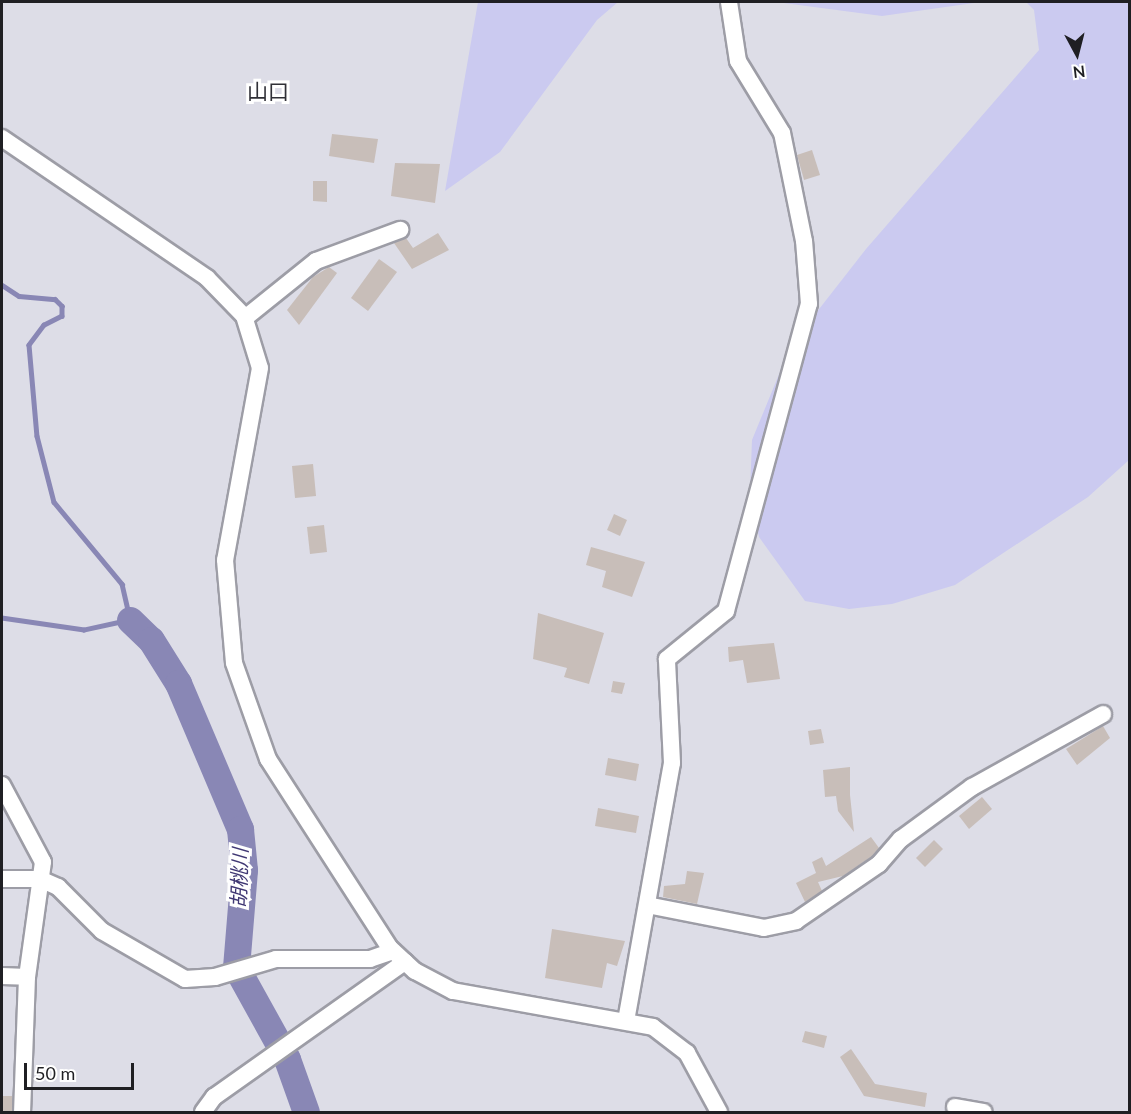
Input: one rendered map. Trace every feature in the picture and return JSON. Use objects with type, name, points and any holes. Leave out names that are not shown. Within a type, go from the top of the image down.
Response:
[{"type":"street","points":[[626,1021],[672,764],[667,659],[726,611],[809,304],[804,241],[782,133],[738,61],[729,2]]},
{"type":"street","points":[[2,138],[207,278],[245,318],[260,368],[225,560],[234,663],[267,759],[399,956],[453,991],[653,1027],[677,1042],[704,1077],[720,1113]]},
{"type":"street","points":[[245,318],[316,261],[399,230]]},
{"type":"street","points":[[647,905],[764,928],[796,921],[879,864],[901,839],[972,787],[1103,714]]},
{"type":"street","points":[[2,785],[38,844],[40,879],[27,977],[22,1113]]},
{"type":"street","points":[[2,879],[40,879],[65,892],[102,931],[184,979],[215,977],[276,959],[370,959],[399,956]]},
{"type":"street","points":[[203,1113],[214,1097],[292,1043],[399,956]]},
{"type":"street","points":[[2,976],[27,977]]},
{"type":"street","points":[[955,1107],[984,1113]]},
{"type":"shaded area","points":[[478,2],[618,2],[597,20],[500,152],[445,191]]},
{"type":"shaded area","points":[[776,2],[981,2],[882,16]]},
{"type":"shaded area","points":[[1026,2],[1129,2],[1129,460],[1088,497],[955,585],[892,604],[849,609],[805,601],[759,537],[750,492],[752,440],[791,345],[866,249],[1039,50],[1034,10]]},
{"type":"building","points":[[332,134],[378,139],[374,163],[329,156]]},
{"type":"building","points":[[812,150],[820,175],[804,180],[797,155]]},
{"type":"building","points":[[395,163],[440,164],[435,203],[391,196]]},
{"type":"building","points":[[313,181],[327,181],[327,202],[313,201]]},
{"type":"building","points":[[438,233],[449,250],[412,269],[394,243],[406,238],[413,248]]},
{"type":"building","points":[[379,259],[397,272],[368,311],[351,298]]},
{"type":"building","points":[[329,267],[337,273],[299,325],[287,310],[313,277]]},
{"type":"building","points":[[313,464],[316,496],[295,498],[292,466]]},
{"type":"building","points":[[614,514],[627,520],[620,536],[607,530]]},
{"type":"building","points":[[324,525],[327,552],[310,554],[307,527]]},
{"type":"building","points":[[591,547],[645,562],[632,597],[602,587],[606,571],[586,565]]},
{"type":"building","points":[[538,613],[604,633],[589,684],[564,677],[567,668],[533,659]]},
{"type":"building","points":[[774,643],[780,679],[747,683],[743,660],[729,662],[728,647]]},
{"type":"building","points":[[613,681],[625,683],[622,694],[611,692]]},
{"type":"building","points":[[1103,726],[1110,738],[1077,765],[1066,749]]},
{"type":"building","points":[[821,729],[824,743],[810,745],[808,731]]},
{"type":"building","points":[[608,758],[639,764],[636,781],[605,775]]},
{"type":"building","points":[[850,767],[854,832],[838,811],[836,796],[825,797],[823,770]]},
{"type":"building","points":[[982,797],[992,809],[969,829],[959,816]]},
{"type":"building","points":[[598,808],[639,816],[636,833],[595,826]]},
{"type":"building","points":[[871,837],[879,848],[872,856],[843,876],[818,882],[822,891],[805,902],[796,883],[816,873],[812,862],[822,857],[826,866]]},
{"type":"building","points":[[934,840],[943,849],[925,867],[916,858]]},
{"type":"building","points":[[687,871],[704,873],[697,904],[663,897],[664,886],[685,884]]},
{"type":"building","points":[[552,929],[625,941],[617,966],[607,963],[602,988],[545,978]]},
{"type":"building","points":[[805,1031],[827,1036],[824,1048],[802,1042]]},
{"type":"building","points":[[851,1049],[875,1084],[927,1093],[925,1107],[864,1096],[840,1057]]},
{"type":"building","points":[[2,1096],[12,1096],[12,1113],[2,1113]]},
{"type":"waterway","points":[[2,285],[19,296],[55,299],[62,306],[62,316],[44,325],[29,345],[37,436],[54,502],[122,584],[130,620],[84,630],[2,618]]},
{"type":"waterway","name":"胡桃川","points":[[130,620],[151,640],[178,683],[240,829],[244,870],[236,967],[287,1059],[306,1112]]},
{"type":"district","name":"山口","points":[[268,91]]}]
